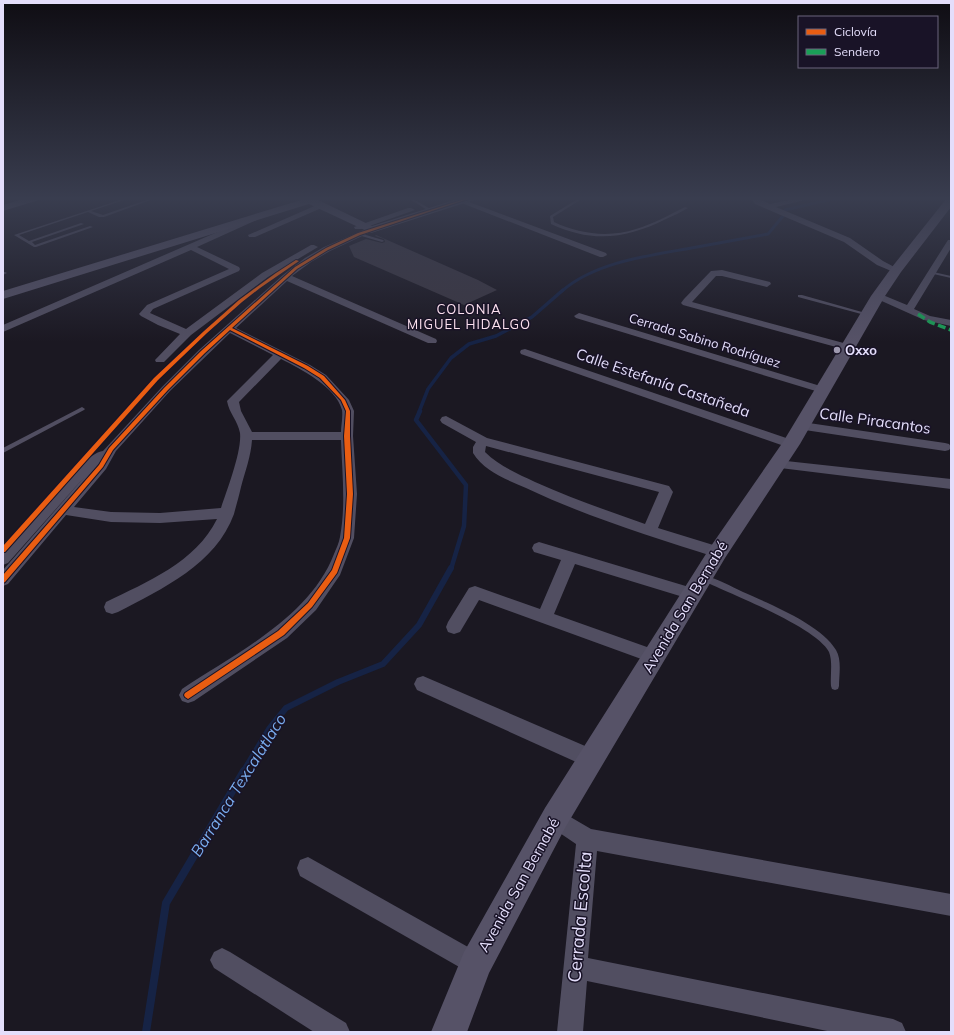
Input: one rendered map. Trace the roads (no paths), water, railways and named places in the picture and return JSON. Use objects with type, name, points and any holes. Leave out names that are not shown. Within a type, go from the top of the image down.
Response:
[{"type":"street","points":[[3,288],[146,245]]},
{"type":"street","points":[[3,295],[165,245]]},
{"type":"street","points":[[3,329],[195,245]]},
{"type":"street","points":[[160,360],[187,333],[271,272],[317,245]]},
{"type":"street","points":[[3,559],[77,475],[111,449],[166,389],[229,328],[286,277],[308,260],[334,245]]},
{"type":"street","points":[[578,245],[603,255]]},
{"type":"street","points":[[855,245],[880,263],[896,270]]},
{"type":"street","name":"Avenida San Bernabé","points":[[449,1032],[476,964],[555,818],[718,552],[796,435],[873,305],[896,270],[915,245]]},
{"type":"street","points":[[909,309],[949,245]]},
{"type":"street","points":[[187,333],[161,323],[144,314],[150,307],[236,268],[191,247]]},
{"type":"street","points":[[767,284],[722,273],[714,273],[686,301],[686,303],[847,347]]},
{"type":"street","points":[[286,277],[432,341]]},
{"type":"street","points":[[873,305],[909,309],[930,322],[951,330]]},
{"type":"street","points":[[918,314],[951,323]]},
{"type":"street","name":"Cerrada Sabino Rodríguez","points":[[579,316],[823,390]]},
{"type":"street","points":[[188,695],[281,633],[310,605],[336,571],[347,538],[350,494],[347,436],[348,411],[343,400],[322,377],[229,328]]},
{"type":"street","name":"Calle Estefanía Castañeda","points":[[525,352],[796,435]]},
{"type":"street","points":[[112,607],[163,581],[189,562],[210,543],[226,513],[244,454],[246,436],[241,421],[233,410],[233,402],[280,354]]},
{"type":"street","points":[[446,420],[483,440],[659,487],[666,492],[650,530]]},
{"type":"street","name":"Calle Piracantos","points":[[796,435],[945,447]]},
{"type":"street","points":[[246,436],[347,436]]},
{"type":"street","points":[[483,440],[478,448],[478,452],[485,460],[500,470],[538,489],[650,530],[718,552]]},
{"type":"street","points":[[3,580],[101,466],[111,449]]},
{"type":"street","points":[[778,464],[951,484]]},
{"type":"street","points":[[63,510],[111,517],[146,517],[226,513]]},
{"type":"street","points":[[539,548],[570,558],[698,586]]},
{"type":"street","points":[[544,617],[570,558]]},
{"type":"street","points":[[454,627],[475,592],[655,657]]},
{"type":"street","points":[[424,684],[592,759]]},
{"type":"street","name":"Cerrada Escolta","points":[[555,818],[586,839],[570,1032]]},
{"type":"street","points":[[586,839],[951,905]]},
{"type":"street","points":[[308,868],[476,964]]},
{"type":"street","points":[[222,960],[337,1032]]},
{"type":"street","points":[[576,968],[893,1032]]},
{"type":"lane","points":[[931,272],[951,277]]},
{"type":"lane","points":[[800,296],[873,305]]},
{"type":"lane","points":[[3,451],[82,409]]},
{"type":"lane","points":[[698,586],[800,623],[821,636],[833,651],[835,686]]},
{"type":"waterway","name":"Barranca Texcalatlaco","points":[[562,291],[575,281],[604,267],[637,258],[707,245]]},
{"type":"waterway","name":"Barranca Texcalatlaco","points":[[419,412],[428,389],[451,358],[469,344],[496,336],[532,317],[563,290]]},
{"type":"waterway","name":"Barranca Texcalatlaco","points":[[420,411],[416,420],[466,485],[464,526],[451,569]]},
{"type":"waterway","name":"Barranca Texcalatlaco","points":[[243,772],[269,729],[286,708],[338,682],[383,664],[419,625],[451,568]]},
{"type":"waterway","name":"Barranca Texcalatlaco","points":[[146,1032],[166,903],[244,771]]},
{"type":"place","name":"Oxxo","points":[[837,350]]},
{"type":"district","name":"COLONIA MIGUEL HIDALGO","points":[[469,316]]}]
